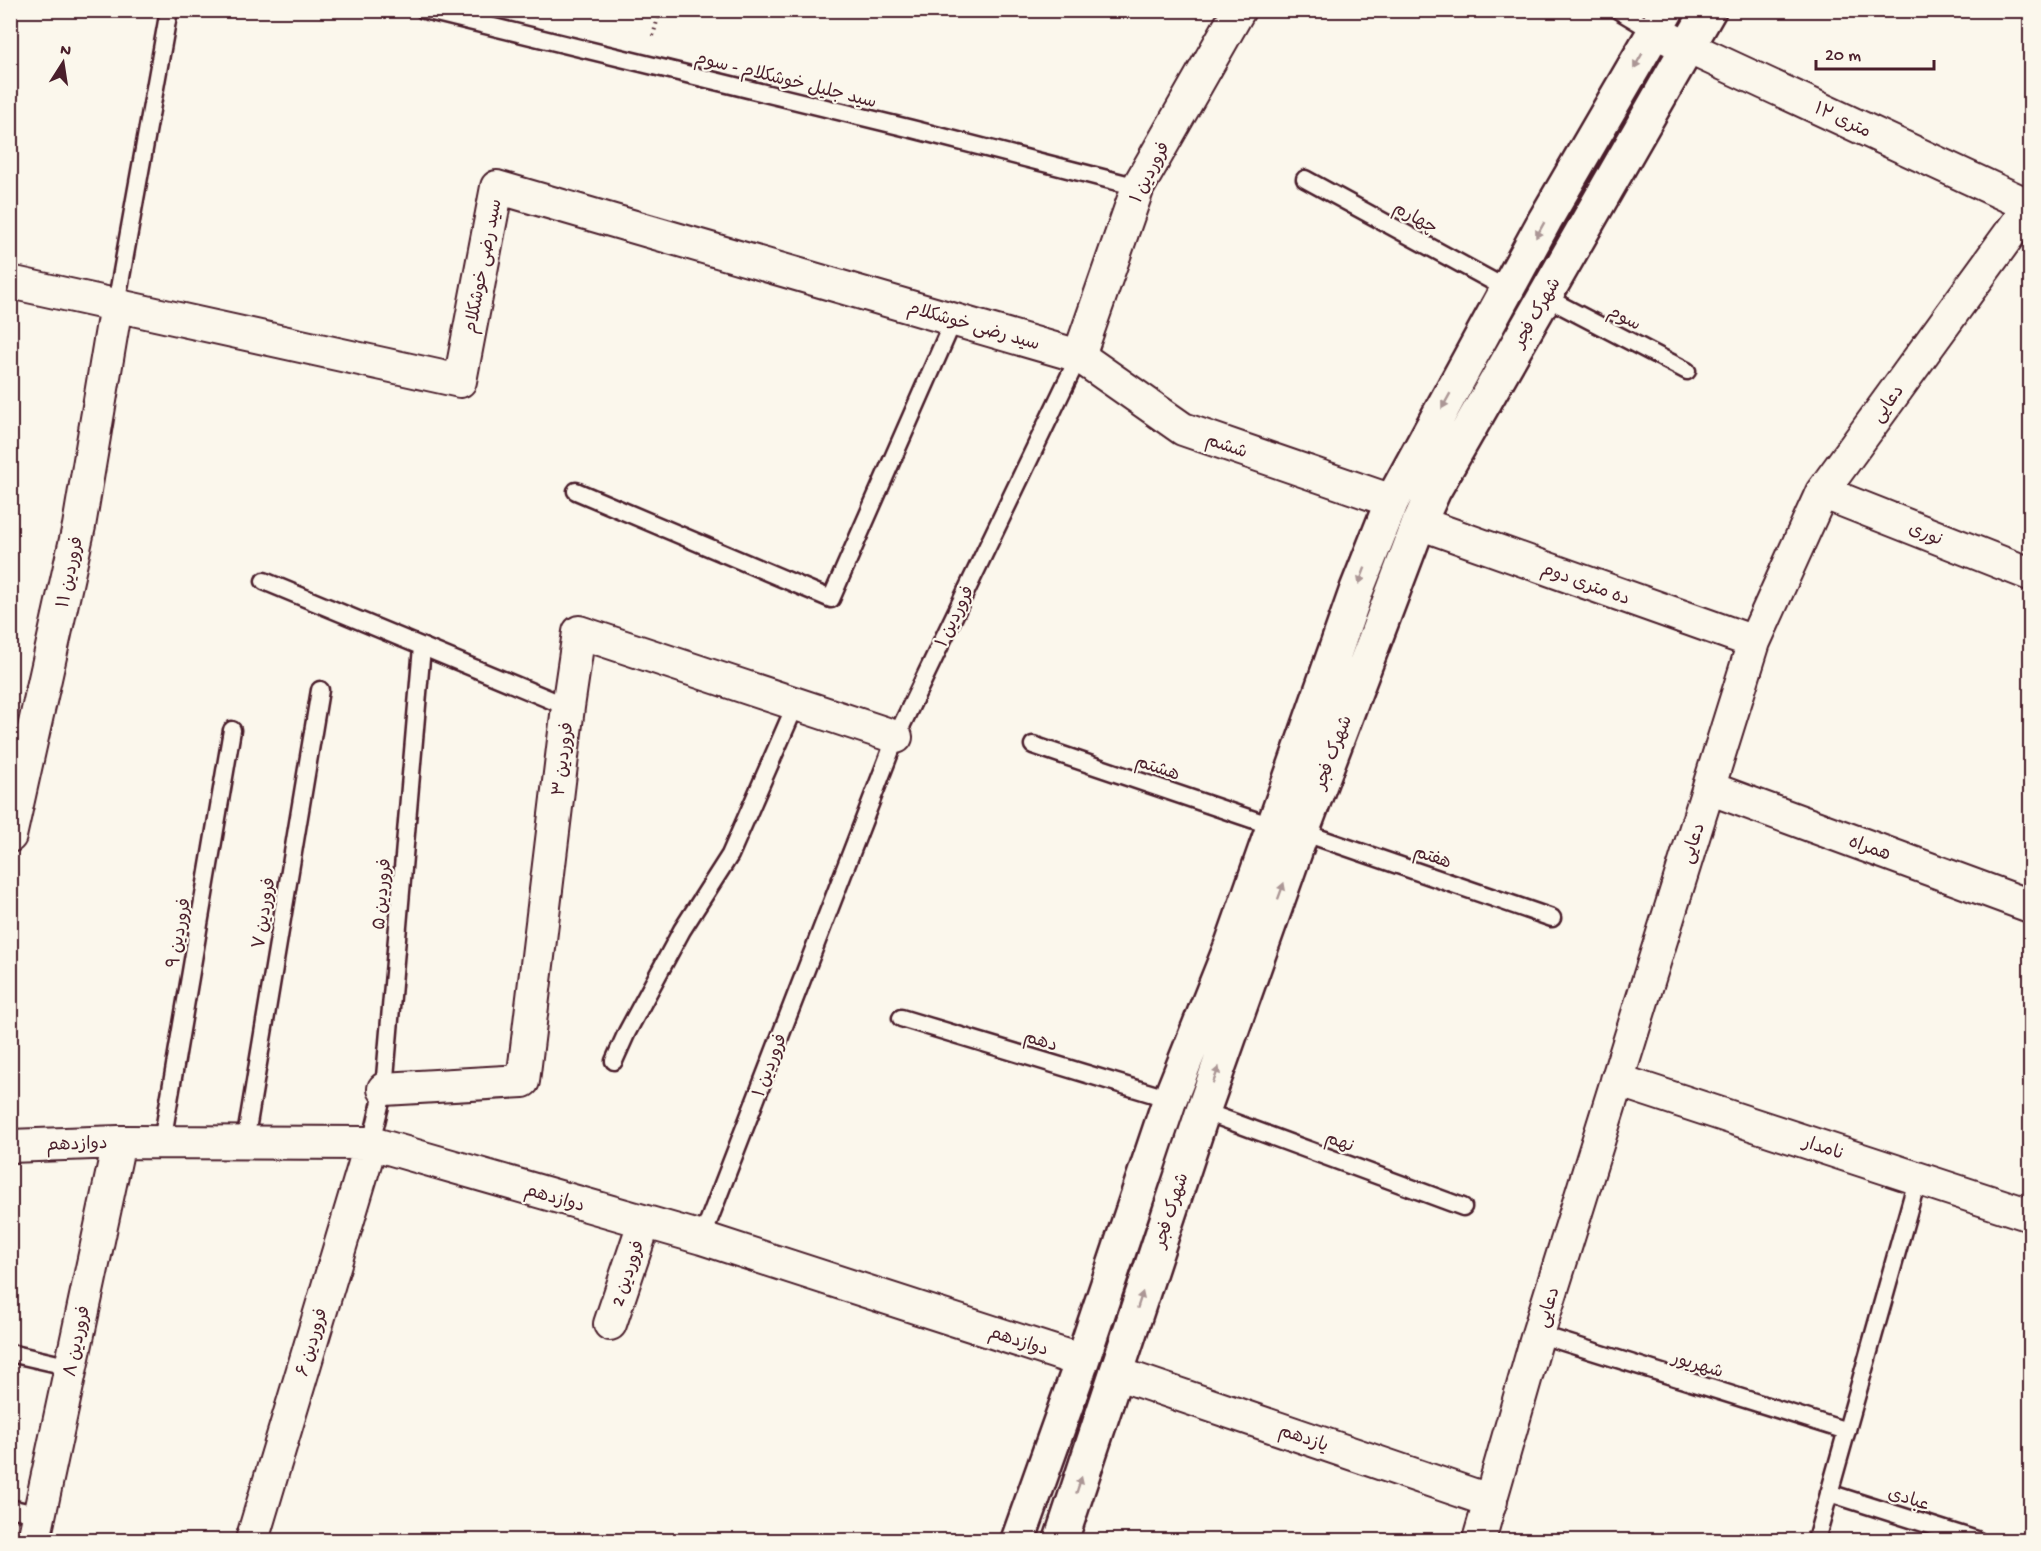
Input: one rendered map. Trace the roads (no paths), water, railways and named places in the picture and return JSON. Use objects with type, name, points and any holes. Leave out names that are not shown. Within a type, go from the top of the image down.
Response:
[{"type":"street","name":"شهرک فجر","points":[[1018,1540],[1082,1361],[1170,1098],[1232,944],[1287,829],[1419,523],[1434,490],[1709,10]]},
{"type":"street","name":"فروردین ۱","points":[[1079,356],[1138,187],[1238,11]]},
{"type":"street","name":"۱۲ متری","points":[[1661,22],[1688,48],[2031,206]]},
{"type":"street","name":"شهرک فجر","points":[[1061,1540],[1203,1111],[1357,589],[1392,501],[1551,210],[1661,22]]},
{"type":"street","name":"سید رضی خوشکلام","points":[[10,282],[460,381],[497,187],[1079,356]]},
{"type":"street","name":"دعایی","points":[[1479,1540],[1538,1334],[1754,642],[1822,492],[2031,206]]},
{"type":"street","name":"فروردین ۱۱","points":[[10,836],[79,526],[116,305]]},
{"type":"street","name":"ششم","points":[[1079,356],[1183,429],[1392,501]]},
{"type":"street","name":"نوری","points":[[1822,492],[2031,574]]},
{"type":"street","name":"ده متری دوم","points":[[1419,523],[1754,642]]},
{"type":"street","name":"فروردین ۳","points":[[384,1089],[523,1081],[579,632],[896,737]]},
{"type":"street","name":"همراه","points":[[1709,788],[2031,906]]},
{"type":"street","name":"نامدار","points":[[1617,1080],[2031,1215]]},
{"type":"street","points":[[1170,1098],[1203,1111]]},
{"type":"street","name":"دوازدهم","points":[[10,1146],[119,1142],[371,1143],[702,1238],[1082,1361]]},
{"type":"street","name":"فروردین ۸","points":[[28,1521],[71,1367],[119,1142]]},
{"type":"street","name":"فروردین ۶","points":[[252,1540],[371,1143]]},
{"type":"street","name":"فروردین 2","points":[[610,1324],[644,1223]]},
{"type":"street","points":[[1082,1361],[1116,1373]]},
{"type":"street","name":"یازدهم","points":[[1116,1373],[1491,1501]]},
{"type":"lane","points":[[116,305],[169,10]]},
{"type":"lane","name":"سید جلیل خوشکلام - سوم","points":[[424,10],[912,129],[1138,187]]},
{"type":"lane","points":[[1618,10],[1661,22]]},
{"type":"lane","name":"چهارم","points":[[1305,179],[1507,289]]},
{"type":"lane","name":"سوم","points":[[1545,297],[1687,372]]},
{"type":"lane","points":[[576,491],[831,599],[954,320]]},
{"type":"lane","name":"فروردین ۱","points":[[702,1238],[896,737],[1079,356]]},
{"type":"lane","points":[[264,581],[568,707]]},
{"type":"lane","name":"فروردین ۵","points":[[371,1143],[384,1089],[422,647]]},
{"type":"lane","name":"فروردین ۷","points":[[245,1142],[320,690]]},
{"type":"lane","points":[[614,1061],[627,1032],[682,930],[730,855],[796,704]]},
{"type":"lane","name":"فروردین ۹","points":[[162,1142],[232,730]]},
{"type":"lane","name":"هشتم","points":[[1033,745],[1287,829]]},
{"type":"lane","name":"هفتم","points":[[1287,829],[1552,918]]},
{"type":"lane","name":"دهم","points":[[901,1018],[1170,1098]]},
{"type":"lane","name":"نهم","points":[[1203,1111],[1463,1207]]},
{"type":"lane","points":[[1816,1540],[1918,1177]]},
{"type":"lane","name":"شهریور","points":[[1538,1334],[1847,1431]]},
{"type":"lane","points":[[10,1353],[71,1367]]},
{"type":"lane","name":"عبادی","points":[[1829,1493],[1977,1540]]}]
